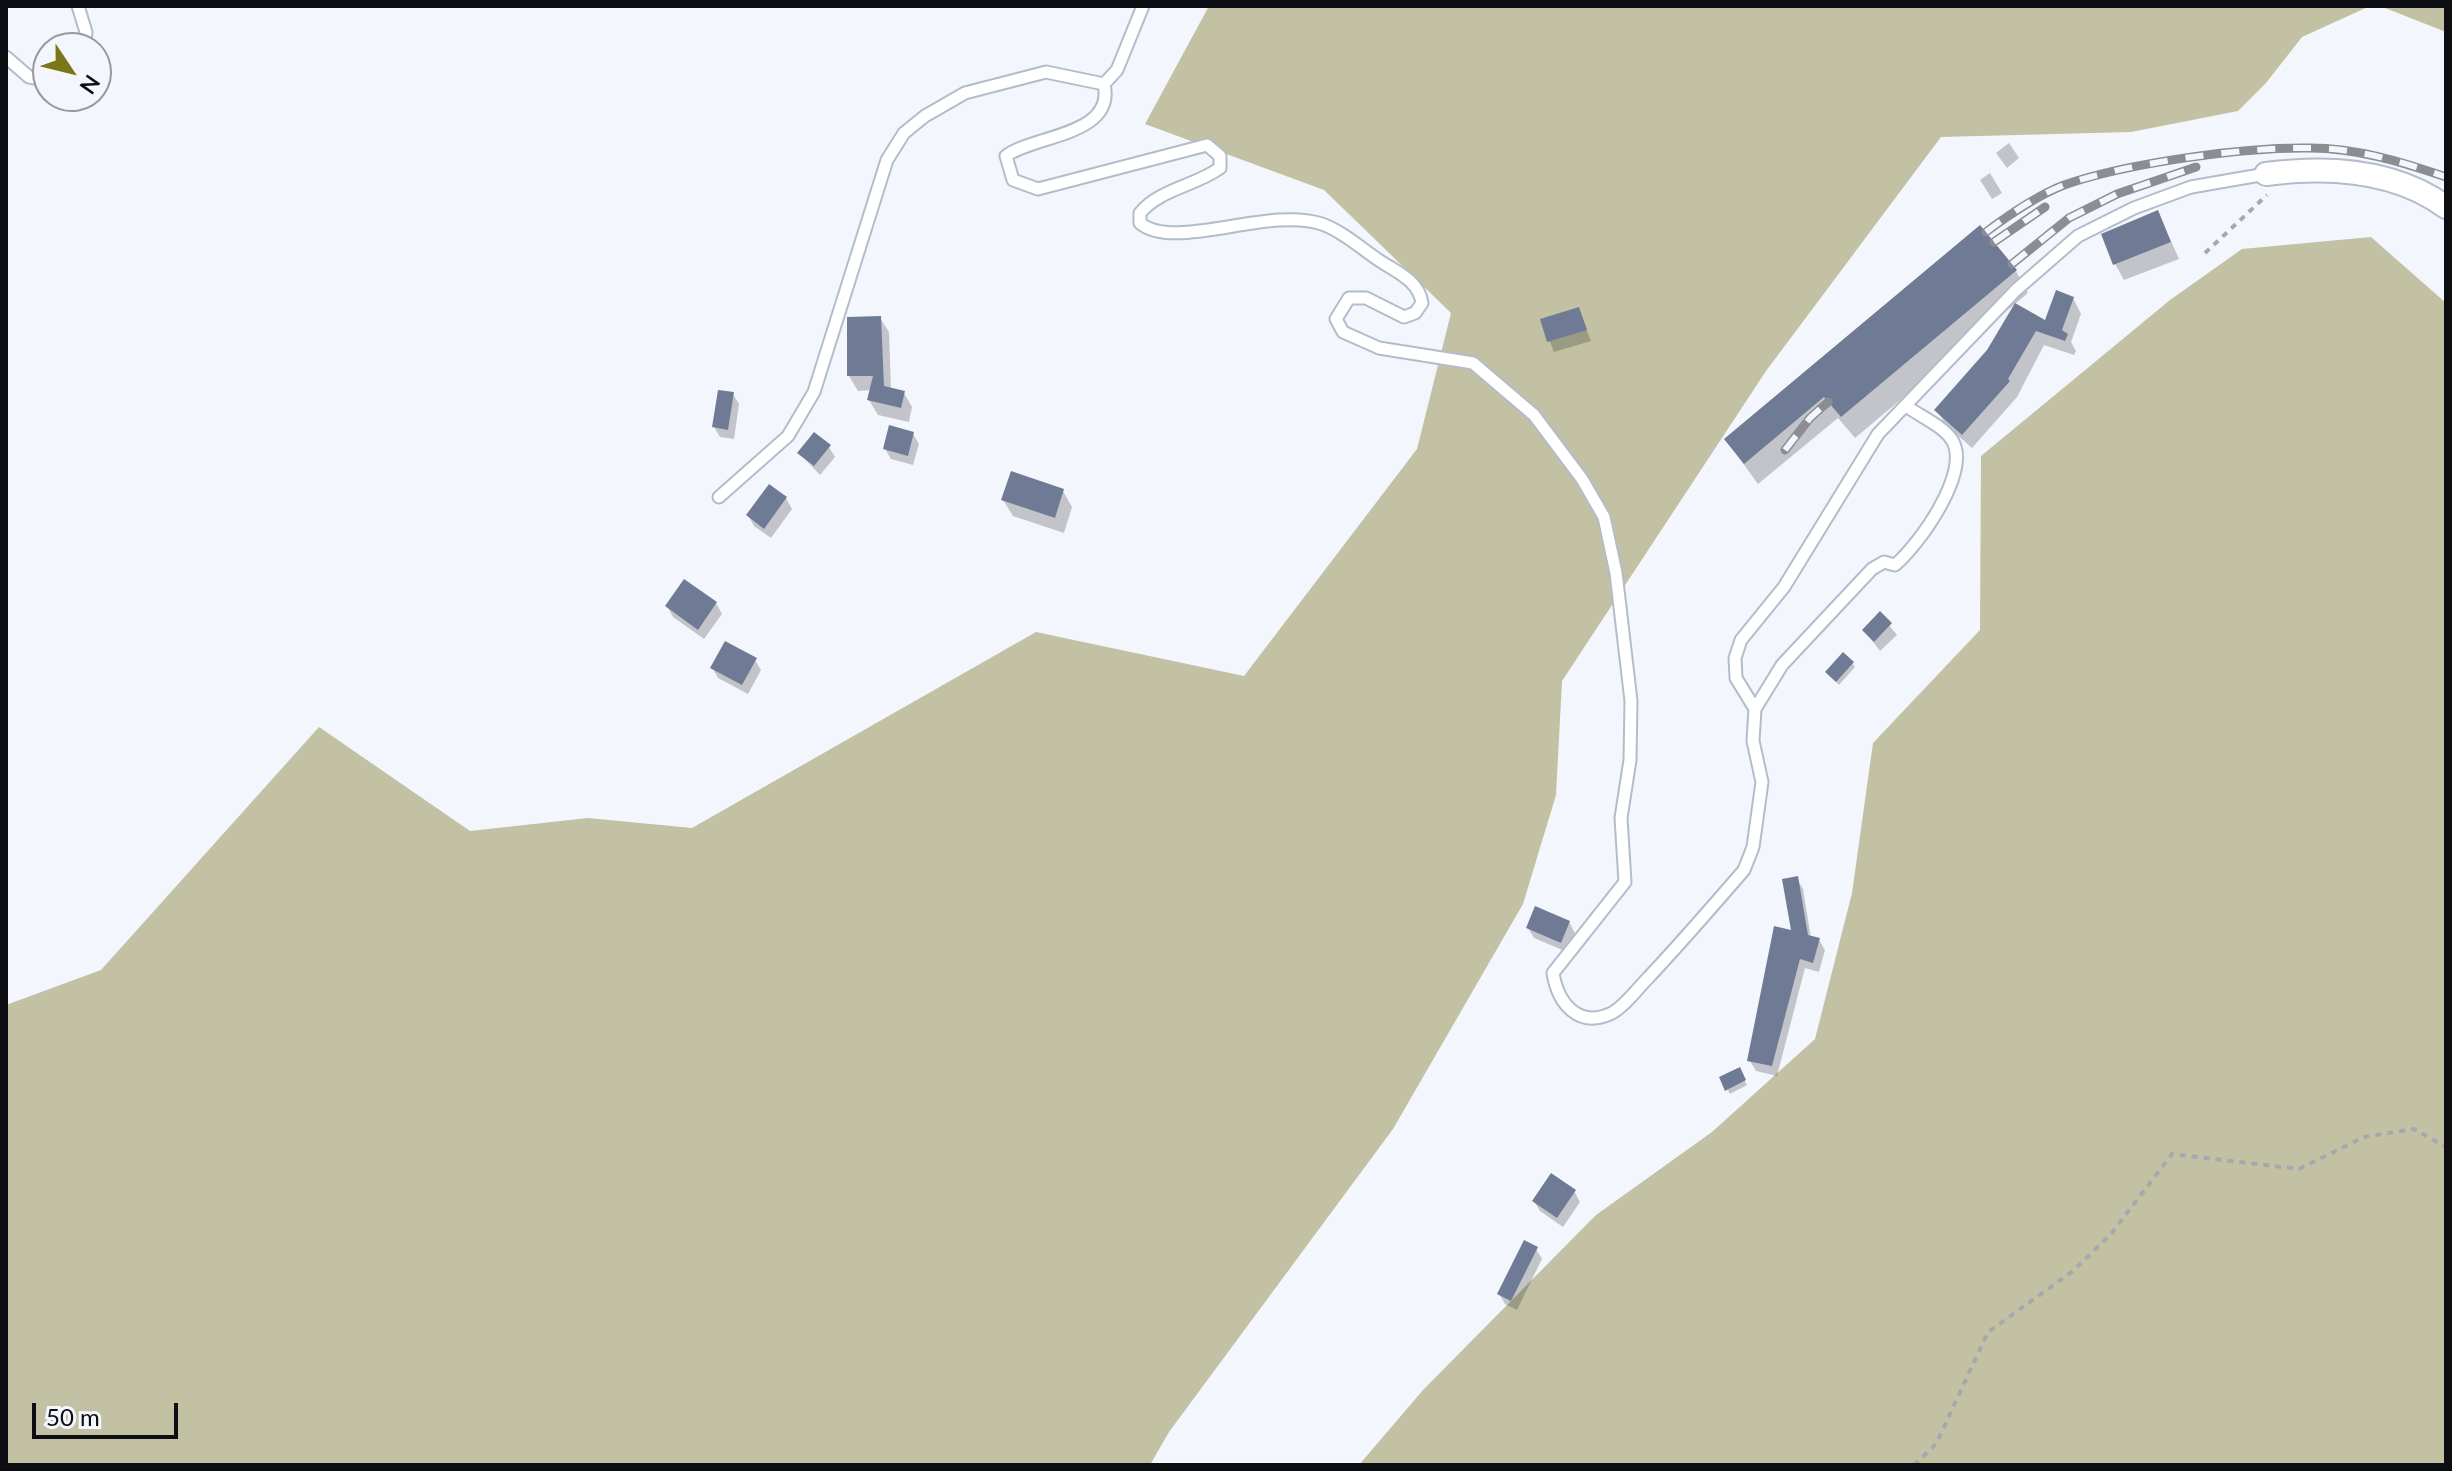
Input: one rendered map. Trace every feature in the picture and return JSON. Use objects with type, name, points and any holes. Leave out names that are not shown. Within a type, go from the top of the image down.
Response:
[{"type":"street","points":[[2266,174],[2330,169],[2385,178],[2446,207]]},
{"type":"lane","points":[[78,6],[86,32]]},
{"type":"lane","points":[[1104,84],[1117,70],[1143,6]]},
{"type":"lane","points":[[6,57],[32,77]]},
{"type":"lane","points":[[719,497],[788,436],[814,392],[887,160],[904,133],[925,116],[965,93],[1046,72],[1104,84]]},
{"type":"lane","points":[[1104,84],[1107,97],[1100,111],[1086,123],[1063,134],[1017,148],[1006,156],[1013,180],[1038,189],[1207,145],[1220,156],[1220,168],[1203,181],[1153,200],[1140,213],[1140,223],[1149,231],[1184,234],[1239,223],[1288,220],[1322,224],[1409,280],[1420,292],[1422,303],[1415,313],[1404,317],[1366,298],[1349,298],[1336,319],[1343,332],[1379,348],[1473,363],[1534,415],[1582,479],[1604,517],[1616,573],[1631,701],[1630,760],[1621,818],[1625,882],[1553,973],[1563,1006],[1576,1016],[1597,1018],[1615,1012],[1744,870],[1753,847],[1762,782],[1753,741],[1755,709],[1782,665],[1872,569],[1884,562],[1895,565],[1913,550],[1949,488],[1955,453],[1952,440],[1906,406]]},
{"type":"lane","points":[[1755,709],[1736,678],[1735,658],[1741,640],[1784,587],[1878,434],[2016,290],[2078,236],[2134,208],[2191,187],[2266,174]]},
{"type":"path","points":[[2205,253],[2291,171]]},
{"type":"path","points":[[1914,1465],[1936,1444],[1988,1332],[2073,1271],[2111,1234],[2172,1154],[2299,1169],[2364,1137],[2414,1129],[2446,1147]]},
{"type":"green space","points":[[1209,6],[2370,6],[2302,37],[2266,83],[2238,111],[2131,132],[1941,137],[1766,371],[1562,681],[1556,795],[1523,904],[1393,1129],[1169,1432],[1150,1465],[6,1465],[6,1005],[101,970],[319,727],[470,831],[588,818],[692,828],[1036,632],[1244,676],[1417,449],[1451,313],[1324,190],[1145,124]]},
{"type":"green space","points":[[2380,6],[2446,6],[2446,32]]},
{"type":"green space","points":[[2371,237],[2446,303],[2446,1465],[1359,1465],[1423,1390],[1596,1215],[1712,1132],[1815,1039],[1852,893],[1873,743],[1980,630],[1981,456],[2170,300],[2242,249]]},
{"type":"building","points":[[2158,210],[2171,242],[2113,265],[2101,234]]},
{"type":"building","points":[[1980,225],[2017,270],[1841,417],[1824,397],[1744,464],[1724,439]]},
{"type":"building","points":[[2056,290],[2074,297],[2062,330],[2068,334],[2065,341],[2036,331],[2008,379],[2010,381],[1962,435],[1934,410],[1987,350],[2015,303],[2045,320]]},
{"type":"building","points":[[1579,307],[1587,330],[1547,342],[1540,319]]},
{"type":"building","points":[[881,316],[884,386],[905,391],[901,408],[867,400],[873,376],[847,376],[847,317]]},
{"type":"building","points":[[718,390],[734,392],[728,430],[712,427]]},
{"type":"building","points":[[889,425],[914,432],[908,456],[883,449]]},
{"type":"building","points":[[814,432],[831,445],[814,466],[797,453]]},
{"type":"building","points":[[1011,471],[1064,489],[1055,518],[1001,500]]},
{"type":"building","points":[[769,484],[787,497],[764,529],[746,515]]},
{"type":"building","points":[[684,579],[717,602],[698,630],[665,606]]},
{"type":"building","points":[[1880,611],[1892,623],[1874,642],[1862,630]]},
{"type":"building","points":[[725,641],[757,658],[742,685],[710,668]]},
{"type":"building","points":[[1843,652],[1854,662],[1836,682],[1825,672]]},
{"type":"building","points":[[1798,876],[1808,935],[1820,938],[1813,963],[1800,959],[1772,1066],[1747,1061],[1774,926],[1791,930],[1782,879]]},
{"type":"building","points":[[1535,906],[1570,921],[1561,943],[1526,928]]},
{"type":"building","points":[[1740,1067],[1746,1080],[1725,1091],[1719,1077]]},
{"type":"building","points":[[1551,1173],[1576,1190],[1557,1218],[1532,1201]]},
{"type":"building","points":[[1524,1240],[1538,1247],[1511,1301],[1497,1294]]},
{"type":"railway","points":[[1986,232],[2043,194],[2064,185],[2152,163],[2219,153],[2283,148],[2345,150],[2396,161],[2446,177]]},
{"type":"railway","points":[[2012,264],[2069,218],[2117,194],[2196,167]]},
{"type":"railway","points":[[1994,242],[2045,207]]},
{"type":"railway","points":[[1785,450],[1810,418],[1828,402]]}]
